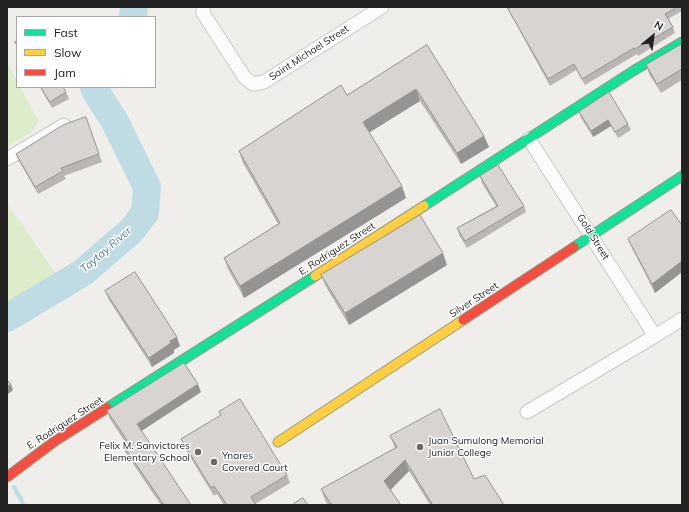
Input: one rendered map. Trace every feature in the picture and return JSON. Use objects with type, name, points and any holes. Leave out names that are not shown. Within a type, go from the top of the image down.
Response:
[{"type":"street","name":"Saint Michael Street","points":[[203,7],[203,13],[241,72],[245,78],[253,84],[264,82],[382,7]]},
{"type":"street","name":"E. Rodriguez Street","points":[[7,477],[55,441],[288,294],[633,71],[682,42]]},
{"type":"street","points":[[7,159],[64,124]]},
{"type":"street","name":"Gold Street","points":[[529,139],[655,336]]},
{"type":"street","name":"Silver Street","points":[[278,442],[682,176]]},
{"type":"street","points":[[527,412],[682,319]]},
{"type":"green space","points":[[7,62],[16,79],[16,88],[21,88],[39,121],[31,132],[7,147]]},
{"type":"green space","points":[[7,203],[56,274],[7,310]]},
{"type":"building","points":[[512,7],[677,7],[665,14],[673,27],[582,79],[574,64],[548,79],[508,9]]},
{"type":"building","points":[[682,44],[682,69],[657,84],[646,65]]},
{"type":"building","points":[[427,45],[484,136],[457,153],[416,89],[363,122],[402,186],[240,286],[224,258],[280,223],[239,151],[341,85],[347,95]]},
{"type":"building","points":[[42,88],[64,88],[66,92],[50,102]]},
{"type":"building","points":[[609,92],[628,124],[615,132],[608,120],[591,131],[579,112]]},
{"type":"building","points":[[86,117],[99,154],[61,168],[63,171],[35,187],[16,154],[63,125]]},
{"type":"building","points":[[498,165],[524,206],[465,241],[457,228],[498,206],[480,176]]},
{"type":"building","points":[[671,210],[682,225],[682,261],[652,284],[628,239]]},
{"type":"building","points":[[420,215],[443,253],[345,313],[321,275]]},
{"type":"building","points":[[135,272],[177,337],[149,358],[105,291]]},
{"type":"building","points":[[184,363],[198,384],[137,424],[191,505],[164,505],[122,444],[127,440],[107,411]]},
{"type":"building","points":[[7,380],[11,384],[7,387]]},
{"type":"building","points":[[240,399],[287,475],[251,497],[256,505],[227,505],[214,486],[211,488],[181,439],[221,415],[219,412]]},
{"type":"building","name":"Juan Sumulong Memorial Junior College","points":[[440,409],[474,479],[485,475],[504,505],[430,505],[432,504],[405,460],[384,481],[401,505],[332,505],[321,489],[397,447],[390,436]]},
{"type":"building","points":[[303,498],[308,505],[292,505]]},
{"type":"waterway","name":"Taytay River","points":[[133,16],[134,7]]},
{"type":"waterway","name":"Taytay River","points":[[7,318],[82,273],[131,231],[145,213],[147,187],[114,120],[94,88]]},
{"type":"waterway","points":[[14,487],[24,505]]},
{"type":"traffic: fast","points":[[424,206],[633,71],[682,42]]},
{"type":"traffic: fast","points":[[574,247],[682,176]]},
{"type":"traffic: fast","points":[[107,408],[315,276]]},
{"type":"traffic: slow","points":[[315,276],[424,206]]},
{"type":"traffic: slow","points":[[278,442],[463,320]]},
{"type":"traffic: jam","points":[[463,320],[574,247]]},
{"type":"traffic: jam","points":[[7,477],[55,441],[107,408]]},
{"type":"place","name":"Juan Sumulong Memorial Junior College","points":[[420,447]]},
{"type":"place","name":"Felix M. Sanvictores Elementary School","points":[[198,452]]},
{"type":"place","name":"Ynares Covered Court","points":[[214,462]]}]
